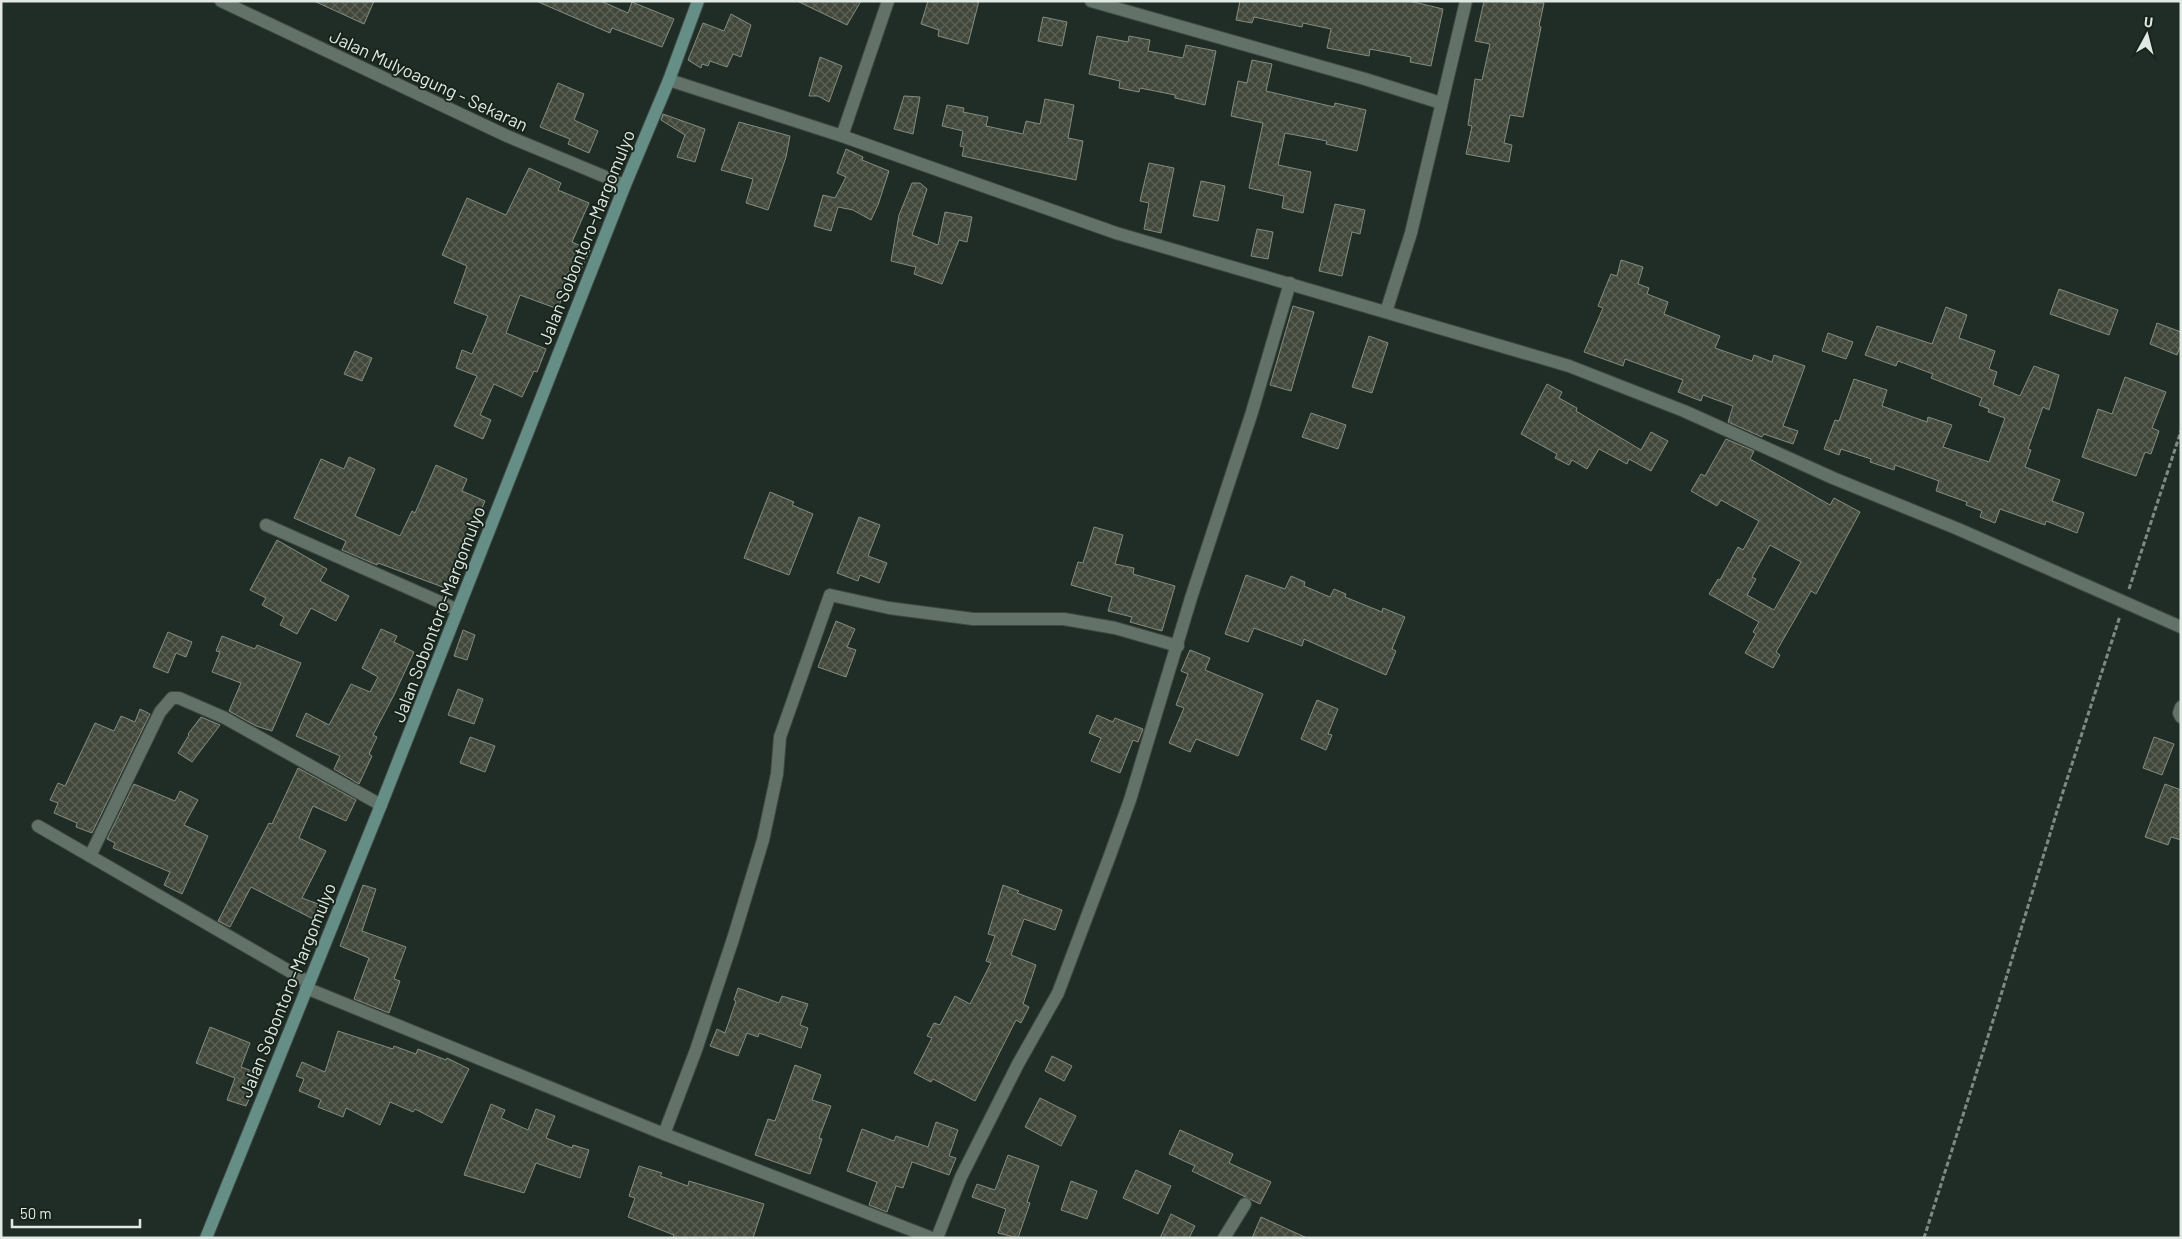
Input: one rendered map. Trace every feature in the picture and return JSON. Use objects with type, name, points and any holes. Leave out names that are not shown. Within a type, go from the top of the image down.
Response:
[{"type":"street","name":"Jalan Mulyoagung - Sekaran","points":[[221,1],[507,136],[625,185]]},
{"type":"street","name":"Jalan Sobontoro-Margomulyo","points":[[206,1238],[381,805],[625,185],[669,80],[698,1]]},
{"type":"street","points":[[842,136],[888,1]]},
{"type":"street","points":[[1091,1],[1366,79],[1441,103]]},
{"type":"street","points":[[1386,312],[1411,234],[1466,1]]},
{"type":"street","points":[[669,80],[842,136],[1116,233],[1569,366],[1684,410],[1833,478],[1958,529],[2181,627]]},
{"type":"street","points":[[937,1238],[961,1177],[1018,1064],[1058,993],[1130,800],[1191,598],[1252,412],[1290,283]]},
{"type":"street","points":[[266,525],[458,610]]},
{"type":"street","points":[[664,1134],[696,1050],[733,939],[763,840],[777,774],[780,737],[830,595],[889,608],[973,619],[1064,619],[1116,628],[1178,646]]},
{"type":"street","points":[[90,856],[160,712],[172,698],[179,698],[224,718],[381,805]]},
{"type":"street","points":[[2181,707],[2179,713],[2181,717]]},
{"type":"street","points":[[38,826],[307,985],[664,1134],[932,1238]]},
{"type":"street","points":[[1224,1238],[1244,1204]]},
{"type":"path","points":[[1924,1238],[2132,606],[2181,431]]},
{"type":"building","points":[[314,1],[374,1],[364,24]]},
{"type":"building","points":[[536,1],[601,1],[628,13],[632,2],[674,19],[662,47],[612,28],[610,33]]},
{"type":"building","points":[[797,1],[861,1],[847,25]]},
{"type":"building","points":[[928,1],[979,1],[968,44],[938,36],[939,30],[921,24]]},
{"type":"building","points":[[1240,1],[1410,1],[1443,9],[1431,66],[1410,62],[1411,57],[1370,49],[1369,56],[1327,48],[1331,29],[1303,23],[1302,27],[1254,17],[1252,23],[1236,20]]},
{"type":"building","points":[[1484,1],[1544,3],[1523,117],[1510,115],[1504,143],[1512,145],[1509,162],[1466,154],[1472,126],[1468,125],[1475,79],[1482,80],[1490,44],[1475,41]]},
{"type":"building","points":[[731,14],[751,25],[741,57],[733,54],[727,67],[710,61],[708,66],[702,64],[701,68],[688,60],[703,23],[724,31]]},
{"type":"building","points":[[1043,17],[1067,22],[1062,46],[1038,41]]},
{"type":"building","points":[[1097,36],[1128,42],[1129,36],[1150,40],[1148,51],[1183,58],[1186,45],[1216,51],[1205,105],[1175,98],[1175,95],[1140,88],[1139,92],[1119,88],[1120,81],[1089,74]]},
{"type":"building","points":[[820,57],[842,66],[829,102],[818,96],[809,96]]},
{"type":"building","points":[[1252,60],[1272,64],[1266,91],[1334,107],[1335,103],[1366,110],[1357,151],[1326,144],[1327,141],[1285,133],[1278,165],[1311,172],[1303,213],[1282,208],[1284,196],[1249,188],[1263,123],[1231,116],[1238,81],[1247,83]]},
{"type":"building","points":[[558,83],[584,94],[574,120],[598,131],[589,153],[568,144],[570,139],[540,127]]},
{"type":"building","points":[[904,96],[920,97],[913,134],[894,129]]},
{"type":"building","points":[[1045,99],[1074,105],[1068,138],[1083,141],[1076,180],[962,156],[964,147],[960,146],[963,131],[942,126],[947,105],[964,108],[963,112],[988,117],[986,126],[1023,134],[1026,121],[1040,124]]},
{"type":"building","points":[[663,114],[705,129],[695,162],[677,157],[685,135],[661,120]]},
{"type":"building","points":[[739,122],[790,136],[786,157],[768,210],[746,203],[753,179],[721,170]]},
{"type":"building","points":[[846,149],[863,157],[862,160],[889,171],[878,205],[871,220],[853,210],[838,207],[831,231],[814,226],[823,195],[835,198],[846,177],[837,173]]},
{"type":"building","points":[[1149,163],[1174,168],[1161,233],[1144,229],[1149,203],[1140,201]]},
{"type":"building","points":[[529,168],[561,183],[558,190],[589,203],[572,242],[590,250],[566,302],[561,300],[558,309],[520,295],[506,333],[546,349],[537,372],[534,371],[522,397],[494,384],[480,415],[491,420],[483,439],[454,426],[477,376],[456,368],[462,350],[472,354],[488,316],[454,303],[467,266],[442,255],[467,198],[506,215]]},
{"type":"building","points":[[1201,181],[1225,186],[1218,221],[1193,216]]},
{"type":"building","points":[[912,183],[920,183],[927,189],[912,235],[938,245],[945,212],[972,217],[967,242],[959,240],[942,284],[914,274],[916,267],[891,261],[899,215]]},
{"type":"building","points":[[1335,204],[1365,210],[1360,234],[1352,232],[1342,276],[1319,271]]},
{"type":"building","points":[[1257,229],[1273,232],[1268,259],[1251,256]]},
{"type":"building","points":[[1621,260],[1643,267],[1638,284],[1649,288],[1647,294],[1668,302],[1664,314],[1720,336],[1715,348],[1752,361],[1754,355],[1772,362],[1774,355],[1805,366],[1783,426],[1798,431],[1793,444],[1764,434],[1762,437],[1728,422],[1733,406],[1703,395],[1701,401],[1678,392],[1683,380],[1625,359],[1623,366],[1584,352],[1603,308],[1598,306],[1604,291],[1611,274],[1617,276]]},
{"type":"building","points":[[2059,289],[2118,310],[2109,335],[2050,314]]},
{"type":"building","points":[[1293,306],[1314,312],[1291,391],[1270,385]]},
{"type":"building","points":[[1946,307],[1967,315],[1959,338],[1995,351],[1989,369],[1997,372],[1993,385],[2020,396],[2034,366],[2059,375],[2049,410],[2043,407],[2028,449],[2031,450],[2025,467],[2060,480],[2052,501],[2084,513],[2077,533],[2046,521],[2045,525],[2000,509],[1995,523],[1980,517],[1982,511],[1966,505],[1967,502],[1936,491],[1939,481],[1895,465],[1894,470],[1870,462],[1871,459],[1841,449],[1839,455],[1824,449],[1835,420],[1839,421],[1854,379],[1887,390],[1882,406],[1927,422],[1928,417],[1952,425],[1943,447],[1989,462],[2005,418],[1988,412],[1989,409],[1979,405],[1982,398],[1931,378],[1933,374],[1898,361],[1896,366],[1865,355],[1877,326],[1932,344]]},
{"type":"building","points":[[2157,323],[2181,332],[2181,345],[2177,355],[2150,344]]},
{"type":"building","points":[[1828,333],[1853,342],[1846,359],[1822,351]]},
{"type":"building","points":[[1369,336],[1388,343],[1372,393],[1352,387]]},
{"type":"building","points":[[355,351],[372,358],[362,381],[344,374]]},
{"type":"building","points":[[2125,377],[2166,392],[2152,428],[2159,431],[2151,454],[2145,452],[2136,476],[2082,457],[2098,409],[2112,414]]},
{"type":"building","points":[[1547,384],[1562,392],[1559,398],[1577,408],[1576,411],[1641,450],[1651,432],[1668,441],[1651,471],[1629,459],[1627,464],[1599,449],[1587,469],[1572,460],[1569,465],[1555,458],[1557,454],[1521,434]]},
{"type":"building","points":[[1311,413],[1346,425],[1338,449],[1302,437]]},
{"type":"building","points":[[1726,439],[1754,451],[1750,459],[1830,505],[1834,498],[1860,512],[1816,594],[1811,591],[1776,652],[1780,655],[1773,668],[1745,653],[1756,634],[1753,632],[1759,622],[1709,594],[1718,579],[1720,580],[1738,547],[1743,550],[1759,521],[1721,500],[1717,506],[1691,491],[1701,474],[1705,476]],"holes":[[[1770,545],[1801,562],[1774,610],[1747,595],[1756,579],[1752,577]]]},
{"type":"building","points":[[349,457],[375,469],[355,516],[400,536],[412,511],[415,513],[436,465],[467,479],[462,491],[485,501],[448,589],[378,563],[377,565],[342,550],[346,541],[294,518],[321,459],[344,469]]},
{"type":"building","points":[[770,492],[794,502],[792,505],[813,514],[789,575],[744,558]]},
{"type":"building","points":[[859,517],[880,525],[868,556],[887,563],[879,583],[860,575],[858,581],[837,573]]},
{"type":"building","points":[[1094,527],[1123,535],[1115,564],[1134,568],[1133,574],[1175,586],[1162,631],[1130,622],[1132,617],[1108,611],[1112,597],[1071,585],[1078,562],[1083,563]]},
{"type":"building","points":[[277,540],[327,569],[320,581],[349,596],[336,621],[311,608],[297,634],[280,625],[284,617],[262,605],[266,598],[250,590]]},
{"type":"building","points":[[1246,575],[1285,589],[1291,576],[1305,582],[1304,586],[1330,597],[1334,589],[1346,594],[1345,597],[1382,612],[1383,608],[1405,617],[1392,649],[1396,651],[1386,675],[1304,639],[1302,646],[1254,628],[1248,642],[1225,634]]},
{"type":"building","points":[[836,621],[855,629],[847,647],[856,650],[846,677],[818,667]]},
{"type":"building","points":[[381,629],[397,636],[394,642],[414,652],[373,735],[377,737],[369,754],[372,756],[359,784],[334,769],[340,756],[296,736],[306,713],[329,725],[351,684],[370,692],[378,677],[362,668]]},
{"type":"building","points":[[463,630],[475,635],[467,660],[454,656]]},
{"type":"building","points":[[168,632],[192,642],[186,657],[176,653],[168,673],[153,667]]},
{"type":"building","points":[[222,636],[255,649],[257,645],[301,663],[272,731],[256,726],[229,711],[241,683],[212,672],[220,652],[216,651]]},
{"type":"building","points":[[1190,650],[1210,658],[1205,670],[1263,694],[1238,756],[1196,739],[1190,752],[1169,743],[1184,708],[1176,705],[1188,674],[1181,671]]},
{"type":"building","points":[[458,689],[483,699],[474,724],[448,715]]},
{"type":"building","points":[[1317,700],[1338,709],[1328,734],[1332,735],[1326,750],[1301,739]]},
{"type":"building","points":[[140,709],[150,714],[92,833],[76,827],[77,823],[54,813],[58,803],[50,800],[58,783],[65,786],[95,723],[114,731],[121,716],[135,722]]},
{"type":"building","points":[[1097,715],[1113,722],[1115,718],[1143,729],[1138,742],[1133,740],[1120,773],[1091,761],[1101,738],[1089,733]]},
{"type":"building","points":[[201,717],[220,725],[192,762],[178,753],[188,734]]},
{"type":"building","points":[[470,737],[495,746],[485,772],[460,763]]},
{"type":"building","points":[[2154,737],[2174,744],[2162,775],[2143,768]]},
{"type":"building","points":[[298,768],[356,800],[346,821],[313,806],[299,838],[326,851],[302,898],[321,905],[315,920],[251,887],[230,927],[218,921],[269,823],[272,824]]},
{"type":"building","points":[[134,784],[175,801],[180,791],[198,800],[184,825],[208,836],[182,894],[164,885],[170,872],[113,848],[115,843],[107,839]]},
{"type":"building","points":[[2165,784],[2181,790],[2181,840],[2171,837],[2168,845],[2145,837]]},
{"type":"building","points":[[363,885],[376,889],[362,931],[406,947],[394,979],[400,981],[389,1013],[354,999],[369,958],[340,946]]},
{"type":"building","points":[[1003,885],[1019,891],[1017,893],[1062,910],[1055,930],[1024,919],[1011,955],[1036,965],[1023,1004],[1029,1007],[1021,1023],[1016,1020],[975,1101],[933,1079],[931,1082],[914,1073],[932,1038],[927,1036],[934,1023],[940,1025],[955,996],[970,1004],[991,963],[986,961],[995,936],[988,934]]},
{"type":"building","points":[[738,988],[779,1003],[782,996],[808,1004],[800,1025],[808,1028],[801,1048],[759,1033],[758,1037],[747,1033],[738,1056],[710,1046],[717,1029],[725,1033],[736,1001],[734,1000]]},
{"type":"building","points":[[210,1027],[250,1043],[241,1067],[260,1074],[246,1106],[227,1100],[235,1078],[196,1063]]},
{"type":"building","points":[[338,1031],[393,1049],[394,1046],[416,1054],[418,1049],[446,1060],[447,1058],[469,1069],[442,1123],[415,1109],[413,1112],[390,1102],[380,1125],[346,1108],[343,1117],[318,1107],[321,1100],[299,1091],[304,1079],[296,1076],[302,1062],[325,1072]]},
{"type":"building","points":[[1052,1056],[1072,1066],[1064,1081],[1045,1071]]},
{"type":"building","points":[[795,1065],[821,1075],[812,1100],[831,1106],[819,1138],[822,1139],[810,1174],[755,1155],[768,1119],[775,1121]]},
{"type":"building","points":[[1040,1098],[1076,1116],[1061,1146],[1025,1127]]},
{"type":"building","points":[[491,1104],[505,1110],[501,1118],[528,1130],[536,1109],[555,1116],[546,1138],[572,1148],[573,1145],[589,1150],[580,1178],[536,1163],[524,1193],[464,1175]]},
{"type":"building","points":[[936,1122],[958,1130],[949,1156],[956,1158],[949,1175],[912,1162],[903,1188],[896,1186],[887,1212],[869,1205],[877,1182],[847,1171],[862,1129],[894,1141],[896,1136],[928,1147]]},
{"type":"building","points":[[1180,1130],[1233,1154],[1229,1163],[1271,1182],[1260,1204],[1192,1171],[1195,1166],[1169,1154]]},
{"type":"building","points":[[1008,1155],[1039,1166],[1027,1202],[1030,1203],[1018,1238],[998,1233],[1006,1209],[972,1197],[977,1184],[995,1190]]},
{"type":"building","points":[[639,1166],[662,1173],[660,1176],[688,1186],[689,1181],[764,1204],[753,1238],[673,1238],[674,1235],[628,1217],[635,1198],[629,1196]]},
{"type":"building","points":[[1136,1170],[1171,1186],[1158,1214],[1123,1198]]},
{"type":"building","points":[[1071,1181],[1097,1191],[1087,1219],[1061,1210]]},
{"type":"building","points":[[1171,1214],[1195,1226],[1189,1238],[1160,1238]]},
{"type":"building","points":[[1261,1217],[1307,1238],[1252,1238]]}]
